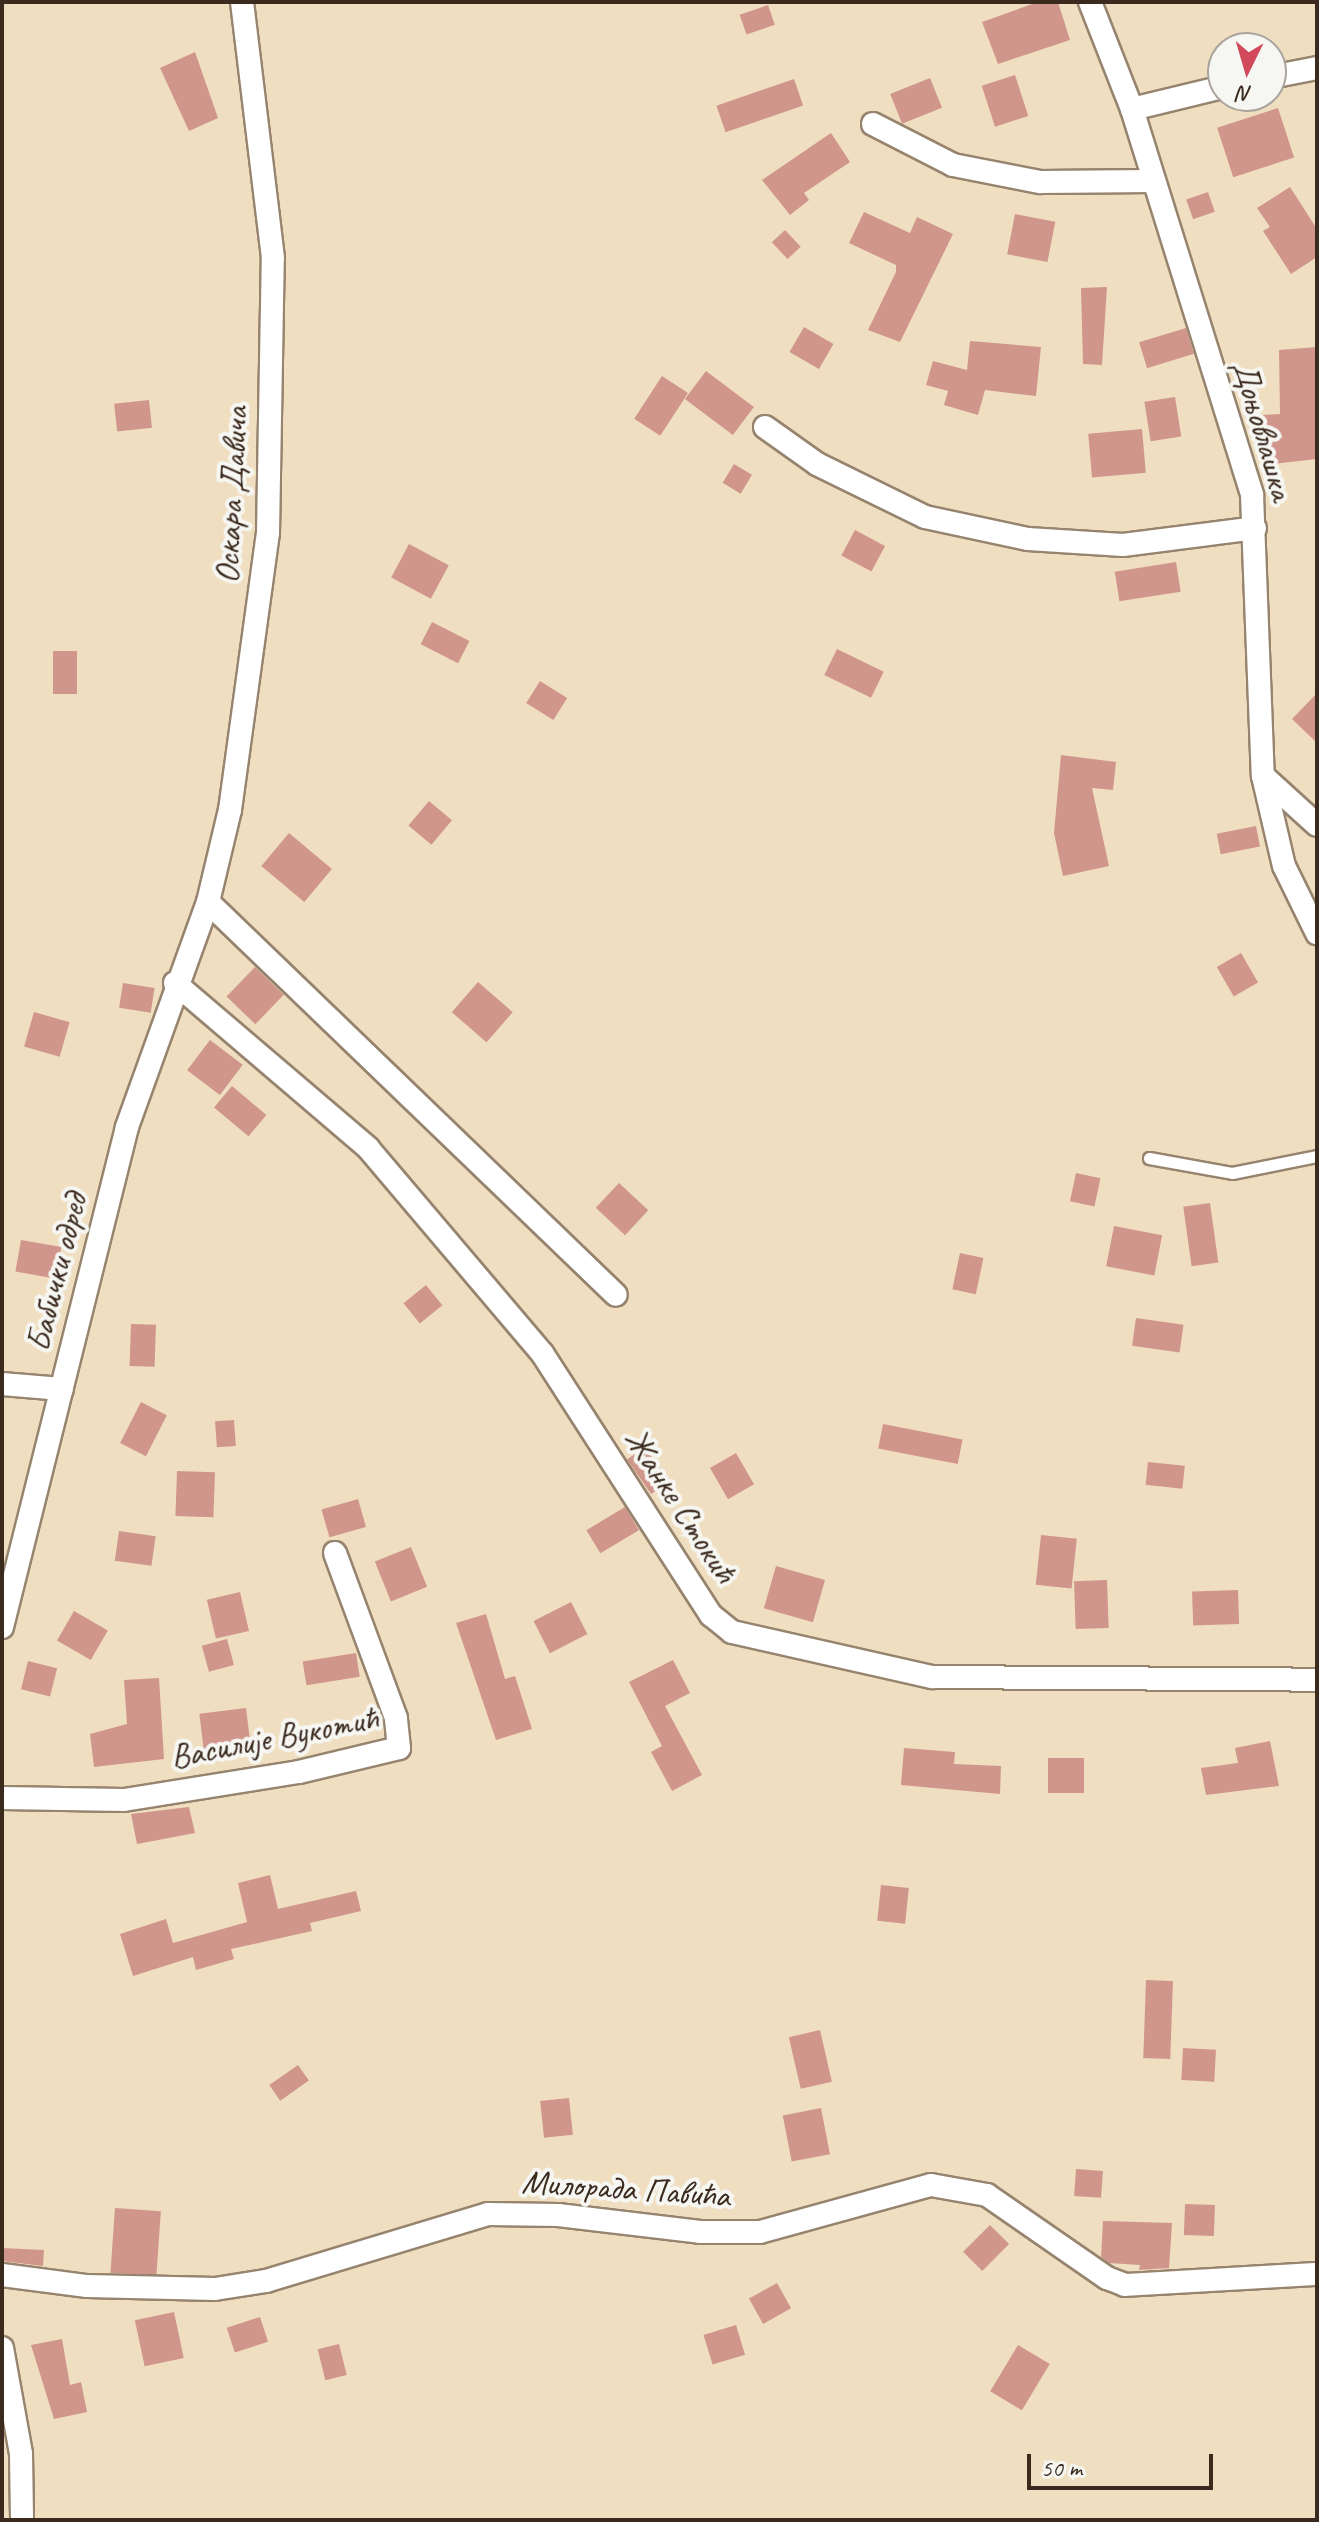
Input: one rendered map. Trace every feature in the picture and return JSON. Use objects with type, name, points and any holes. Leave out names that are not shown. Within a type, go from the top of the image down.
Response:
[{"type":"street","name":"Оскара Давича","points":[[175,983],[208,902],[230,810],[268,533],[273,258],[242,2]]},
{"type":"street","name":"Доњовлашка","points":[[1090,2],[1132,109],[1252,495],[1263,776],[1284,866],[1317,933]]},
{"type":"street","points":[[1287,74],[1317,68]]},
{"type":"street","points":[[1132,109],[1207,91]]},
{"type":"street","points":[[873,124],[953,165],[1040,182],[1153,181]]},
{"type":"street","points":[[765,427],[817,464],[925,517],[1028,539],[1123,545],[1255,528]]},
{"type":"street","points":[[1263,776],[1317,825]]},
{"type":"street","points":[[208,902],[616,1295]]},
{"type":"street","name":"Бабички одред","points":[[2,1627],[127,1127],[175,983]]},
{"type":"street","name":"Жанке Стокић","points":[[175,983],[368,1148],[542,1353],[711,1615],[732,1632],[932,1677],[1317,1680]]},
{"type":"street","points":[[2,1384],[62,1389]]},
{"type":"street","name":"Василије Вукотић","points":[[2,1798],[124,1800],[299,1772],[399,1748],[396,1718],[335,1553]]},
{"type":"street","name":"Милорада Павића","points":[[2,2275],[114,2288],[215,2289],[266,2281],[488,2214],[558,2215],[700,2232],[760,2232],[931,2185],[987,2195],[1095,2271],[1125,2285],[1317,2274]]},
{"type":"street","points":[[2,2348],[21,2454],[22,2520]]},
{"type":"lane","points":[[1149,1158],[1232,1173],[1317,1156]]},
{"type":"building","points":[[1038,2],[1058,2],[1070,40],[998,64],[982,22]]},
{"type":"building","points":[[768,5],[775,25],[746,35],[740,15]]},
{"type":"building","points":[[195,52],[218,118],[189,131],[160,68]]},
{"type":"building","points":[[1015,75],[1028,116],[995,127],[982,86]]},
{"type":"building","points":[[930,78],[942,108],[902,124],[890,94]]},
{"type":"building","points":[[794,79],[803,105],[726,132],[716,106]]},
{"type":"building","points":[[1266,112],[1279,112],[1294,157],[1233,177],[1217,128]]},
{"type":"building","points":[[831,133],[850,162],[804,193],[809,200],[790,215],[762,180]]},
{"type":"building","points":[[1290,187],[1317,229],[1317,257],[1291,274],[1263,231],[1270,227],[1257,208]]},
{"type":"building","points":[[1208,192],[1215,212],[1193,219],[1186,199]]},
{"type":"building","points":[[864,212],[910,233],[917,217],[953,234],[900,342],[868,330],[896,272],[896,265],[849,243]]},
{"type":"building","points":[[1015,214],[1055,222],[1047,262],[1007,254]]},
{"type":"building","points":[[785,230],[801,247],[788,259],[772,242]]},
{"type":"building","points":[[1107,287],[1102,365],[1083,364],[1081,288]]},
{"type":"building","points":[[804,327],[833,344],[819,369],[790,352]]},
{"type":"building","points":[[1186,328],[1194,354],[1147,368],[1139,342]]},
{"type":"building","points":[[970,341],[1041,347],[1036,396],[985,390],[978,415],[944,405],[948,391],[926,385],[933,361],[967,370]]},
{"type":"building","points":[[1317,347],[1317,459],[1263,465],[1260,415],[1280,414],[1279,350]]},
{"type":"building","points":[[706,371],[754,407],[733,435],[685,399]]},
{"type":"building","points":[[662,376],[688,393],[660,436],[634,419]]},
{"type":"building","points":[[1175,397],[1181,437],[1151,441],[1144,402]]},
{"type":"building","points":[[149,400],[152,428],[117,432],[114,404]]},
{"type":"building","points":[[1142,429],[1146,473],[1092,478],[1088,434]]},
{"type":"building","points":[[734,464],[752,475],[741,494],[723,483]]},
{"type":"building","points":[[855,530],[885,546],[871,572],[841,556]]},
{"type":"building","points":[[409,544],[449,565],[431,599],[391,578]]},
{"type":"building","points":[[1176,562],[1181,592],[1119,601],[1115,572]]},
{"type":"building","points":[[432,622],[469,641],[458,663],[421,644]]},
{"type":"building","points":[[837,649],[884,672],[871,698],[824,675]]},
{"type":"building","points":[[53,651],[77,651],[77,694],[53,694]]},
{"type":"building","points":[[540,681],[567,698],[553,720],[526,703]]},
{"type":"building","points":[[1317,693],[1317,743],[1292,719]]},
{"type":"building","points":[[1061,755],[1116,762],[1113,790],[1092,788],[1109,866],[1063,876],[1054,833]]},
{"type":"building","points":[[429,801],[452,820],[431,845],[408,826]]},
{"type":"building","points":[[1256,826],[1260,847],[1221,854],[1217,834]]},
{"type":"building","points":[[289,833],[332,869],[304,902],[261,866]]},
{"type":"building","points":[[1241,953],[1258,982],[1234,996],[1217,967]]},
{"type":"building","points":[[255,967],[284,995],[255,1024],[227,996]]},
{"type":"building","points":[[478,982],[513,1012],[486,1042],[452,1012]]},
{"type":"building","points":[[123,983],[155,988],[151,1013],[119,1008]]},
{"type":"building","points":[[34,1012],[70,1022],[60,1057],[24,1047]]},
{"type":"building","points":[[210,1040],[243,1065],[220,1095],[187,1070]]},
{"type":"building","points":[[232,1086],[266,1115],[248,1136],[214,1107]]},
{"type":"building","points":[[1076,1173],[1100,1178],[1094,1207],[1070,1201]]},
{"type":"building","points":[[619,1183],[648,1210],[625,1235],[596,1208]]},
{"type":"building","points":[[1210,1203],[1218,1262],[1192,1266],[1183,1207]]},
{"type":"building","points":[[1114,1226],[1162,1235],[1154,1276],[1106,1266]]},
{"type":"building","points":[[21,1240],[61,1247],[56,1279],[15,1272]]},
{"type":"building","points":[[960,1253],[983,1258],[976,1294],[952,1289]]},
{"type":"building","points":[[426,1285],[442,1305],[420,1323],[403,1303]]},
{"type":"building","points":[[1136,1318],[1184,1325],[1180,1352],[1132,1346]]},
{"type":"building","points":[[131,1324],[156,1325],[155,1367],[130,1366]]},
{"type":"building","points":[[141,1402],[167,1415],[146,1456],[120,1443]]},
{"type":"building","points":[[234,1420],[236,1446],[217,1447],[215,1421]]},
{"type":"building","points":[[883,1424],[963,1439],[958,1464],[878,1449]]},
{"type":"building","points":[[645,1447],[669,1481],[651,1494],[627,1460]]},
{"type":"building","points":[[736,1453],[754,1484],[728,1499],[710,1468]]},
{"type":"building","points":[[1148,1462],[1185,1466],[1182,1489],[1146,1485]]},
{"type":"building","points":[[177,1471],[215,1472],[213,1517],[175,1516]]},
{"type":"building","points":[[358,1499],[366,1527],[329,1537],[321,1509]]},
{"type":"building","points":[[625,1507],[639,1530],[600,1553],[586,1530]]},
{"type":"building","points":[[119,1531],[156,1536],[151,1566],[115,1561]]},
{"type":"building","points":[[1041,1535],[1077,1539],[1072,1588],[1036,1585]]},
{"type":"building","points":[[411,1547],[427,1587],[391,1601],[375,1562]]},
{"type":"building","points":[[776,1566],[825,1580],[813,1622],[764,1608]]},
{"type":"building","points":[[1107,1580],[1109,1628],[1076,1629],[1074,1581]]},
{"type":"building","points":[[1238,1590],[1239,1624],[1193,1626],[1192,1592]]},
{"type":"building","points":[[240,1592],[249,1631],[216,1639],[207,1600]]},
{"type":"building","points":[[571,1602],[587,1634],[550,1653],[534,1621]]},
{"type":"building","points":[[74,1611],[108,1630],[91,1660],[57,1640]]},
{"type":"building","points":[[486,1614],[505,1679],[515,1676],[532,1729],[496,1740],[456,1623]]},
{"type":"building","points":[[227,1639],[234,1665],[209,1672],[202,1646]]},
{"type":"building","points":[[356,1653],[360,1677],[306,1685],[303,1661]]},
{"type":"building","points":[[673,1660],[690,1693],[665,1706],[702,1775],[672,1791],[651,1752],[662,1746],[629,1682]]},
{"type":"building","points":[[28,1661],[57,1668],[50,1696],[21,1689]]},
{"type":"building","points":[[159,1678],[164,1759],[94,1767],[90,1734],[127,1724],[124,1680]]},
{"type":"building","points":[[246,1708],[252,1754],[205,1759],[199,1714]]},
{"type":"building","points":[[1270,1741],[1279,1786],[1206,1795],[1201,1768],[1238,1763],[1235,1748]]},
{"type":"building","points":[[904,1748],[955,1752],[954,1764],[1001,1766],[1000,1794],[901,1785]]},
{"type":"building","points":[[1048,1758],[1084,1758],[1084,1793],[1048,1793]]},
{"type":"building","points":[[189,1807],[195,1833],[137,1844],[131,1814]]},
{"type":"building","points":[[270,1875],[278,1909],[356,1891],[361,1911],[310,1923],[312,1931],[231,1949],[234,1959],[196,1970],[193,1957],[133,1976],[120,1934],[166,1919],[173,1943],[247,1922],[238,1883]]},
{"type":"building","points":[[881,1885],[909,1888],[905,1924],[877,1921]]},
{"type":"building","points":[[1146,1980],[1173,1981],[1170,2059],[1143,2058]]},
{"type":"building","points":[[820,2030],[832,2082],[801,2089],[789,2037]]},
{"type":"building","points":[[1183,2048],[1216,2050],[1214,2082],[1181,2080]]},
{"type":"building","points":[[298,2065],[309,2081],[280,2101],[269,2085]]},
{"type":"building","points":[[569,2098],[573,2135],[544,2138],[540,2101]]},
{"type":"building","points":[[821,2108],[830,2154],[792,2162],[783,2115]]},
{"type":"building","points":[[1076,2169],[1103,2171],[1101,2198],[1074,2196]]},
{"type":"building","points":[[1185,2204],[1215,2205],[1214,2236],[1184,2235]]},
{"type":"building","points":[[115,2208],[161,2211],[156,2276],[110,2273]]},
{"type":"building","points":[[1103,2221],[1172,2223],[1169,2268],[1139,2270],[1140,2265],[1109,2263],[1101,2257]]},
{"type":"building","points":[[990,2225],[1009,2244],[982,2271],[963,2252]]},
{"type":"building","points":[[2,2248],[44,2250],[43,2266],[2,2261]]},
{"type":"building","points":[[777,2283],[791,2308],[763,2324],[749,2299]]},
{"type":"building","points":[[174,2312],[184,2358],[145,2366],[135,2320]]},
{"type":"building","points":[[260,2317],[268,2342],[235,2353],[227,2328]]},
{"type":"building","points":[[736,2325],[745,2355],[713,2365],[703,2335]]},
{"type":"building","points":[[62,2339],[70,2385],[81,2382],[87,2412],[54,2419],[31,2345]]},
{"type":"building","points":[[339,2344],[347,2375],[325,2380],[318,2349]]},
{"type":"building","points":[[1018,2345],[1050,2364],[1022,2410],[990,2391]]}]
